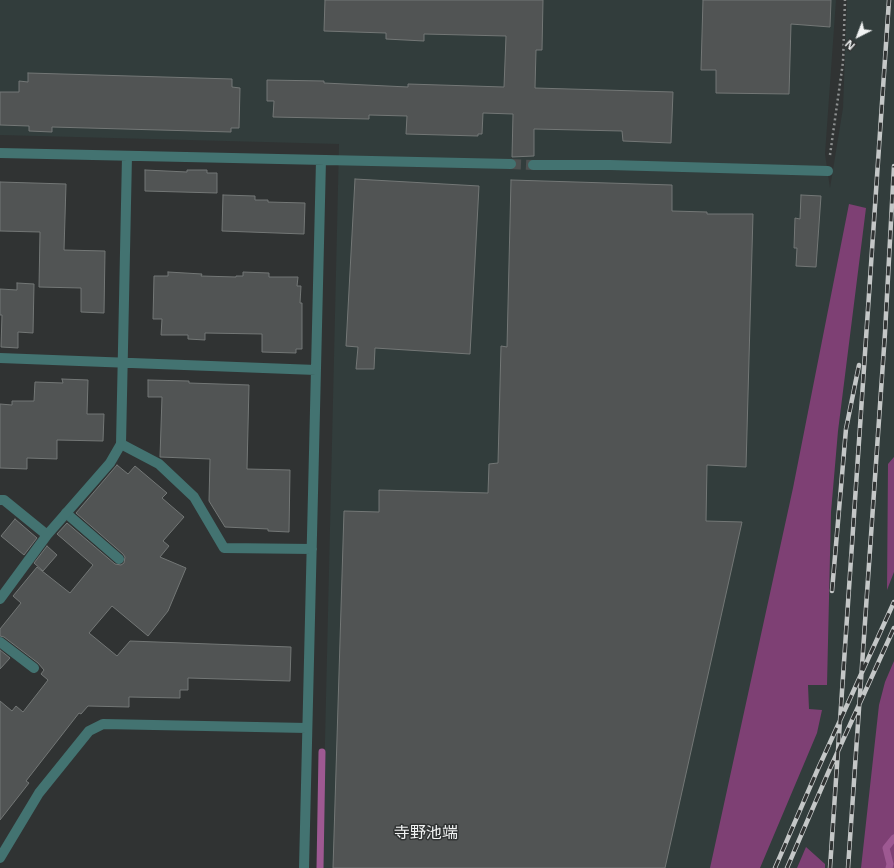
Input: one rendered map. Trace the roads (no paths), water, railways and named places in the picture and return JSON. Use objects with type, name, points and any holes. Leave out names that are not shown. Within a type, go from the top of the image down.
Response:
[{"type":"street","points":[[0,153],[512,164]]},
{"type":"street","points":[[0,599],[47,535],[110,463],[121,444],[127,156]]},
{"type":"street","points":[[304,868],[322,160]]},
{"type":"street","points":[[534,165],[610,165],[828,171]]},
{"type":"street","points":[[0,358],[316,370]]},
{"type":"street","points":[[121,444],[159,464],[194,497],[224,548],[312,549]]},
{"type":"street","points":[[0,500],[4,500],[47,535]]},
{"type":"street","points":[[66,513],[119,559]]},
{"type":"street","points":[[0,642],[34,668]]},
{"type":"street","points":[[0,858],[39,793],[89,731],[103,724],[307,728]]},
{"type":"waterway","points":[[320,868],[322,752]]},
{"type":"waterway","points":[[889,868],[890,864],[886,848],[894,838]]},
{"type":"tunnel","points":[[511,164],[533,165]]},
{"type":"railway","points":[[830,868],[889,0]]},
{"type":"railway","points":[[848,868],[885,333],[894,166]]},
{"type":"railway","points":[[832,591],[846,429],[859,365]]},
{"type":"railway","points":[[775,868],[817,771],[894,602]]},
{"type":"railway","points":[[787,868],[828,773],[894,628]]},
{"type":"district","name":"寺野池端","points":[[426,833]]}]
